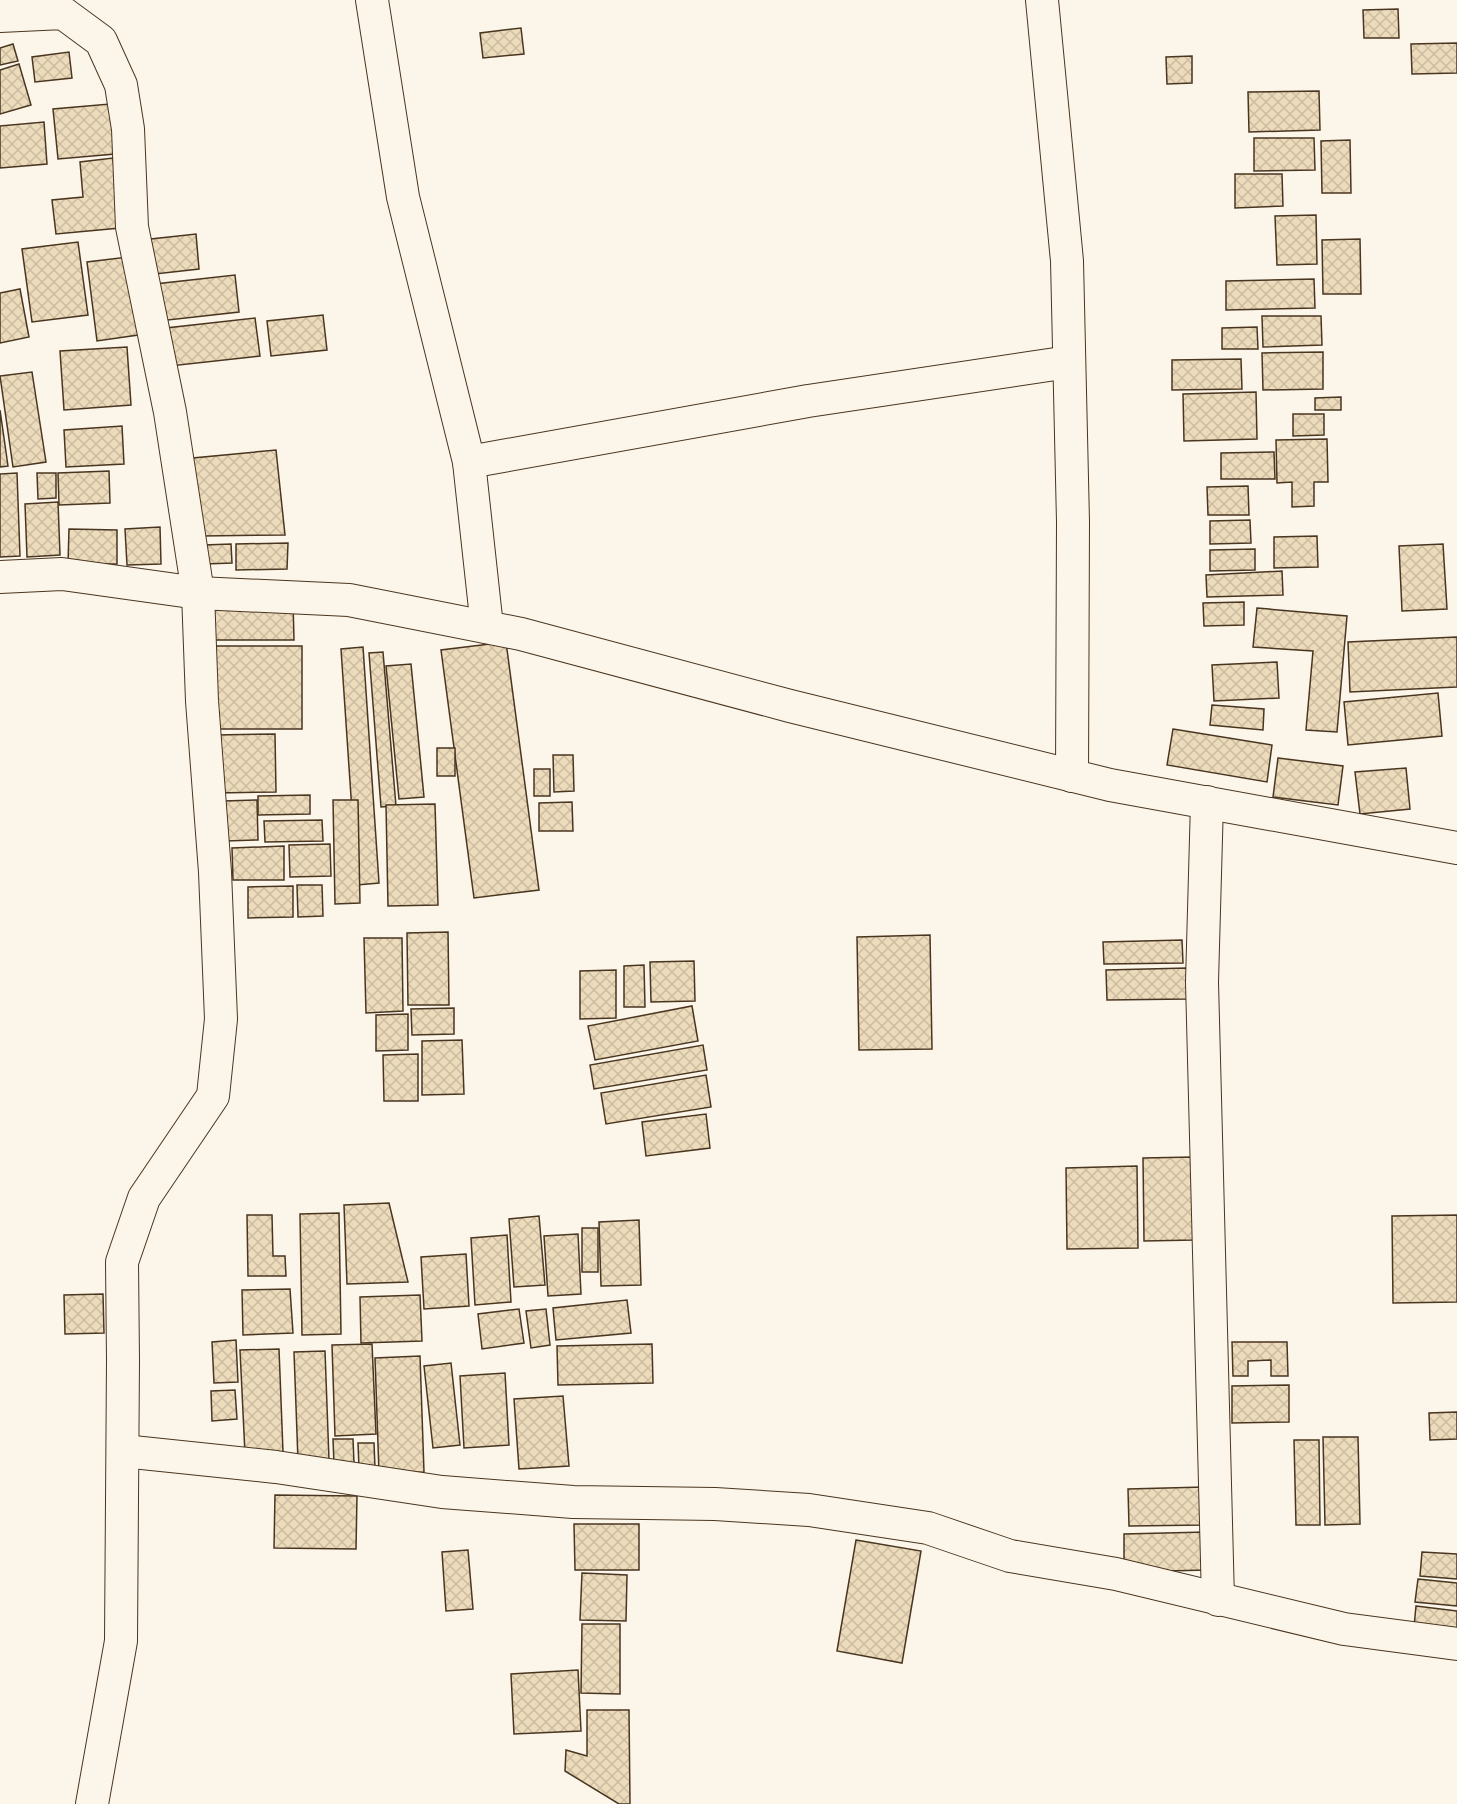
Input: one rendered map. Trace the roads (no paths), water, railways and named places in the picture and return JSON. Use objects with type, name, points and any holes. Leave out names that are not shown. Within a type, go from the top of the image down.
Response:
[{"type":"street","points":[[372,0],[403,197],[469,462],[487,627]]},
{"type":"street","points":[[1042,0],[1067,261],[1073,522],[1072,776]]},
{"type":"street","points":[[0,16],[63,14],[101,41],[120,85],[129,129],[132,227],[170,412],[198,593],[202,701],[215,872],[221,1019],[213,1096],[144,1198],[122,1262],[121,1641],[92,1804]]},
{"type":"street","points":[[469,462],[808,401],[1069,362]]},
{"type":"street","points":[[0,577],[62,574],[198,593],[349,600],[521,633],[790,706],[1110,785],[1457,848]]},
{"type":"street","points":[[1207,802],[1202,982],[1218,1600]]},
{"type":"street","points":[[123,1451],[276,1467],[442,1492],[573,1502],[715,1504],[809,1510],[928,1528],[1010,1556],[1116,1575],[1344,1629],[1457,1644]]}]
